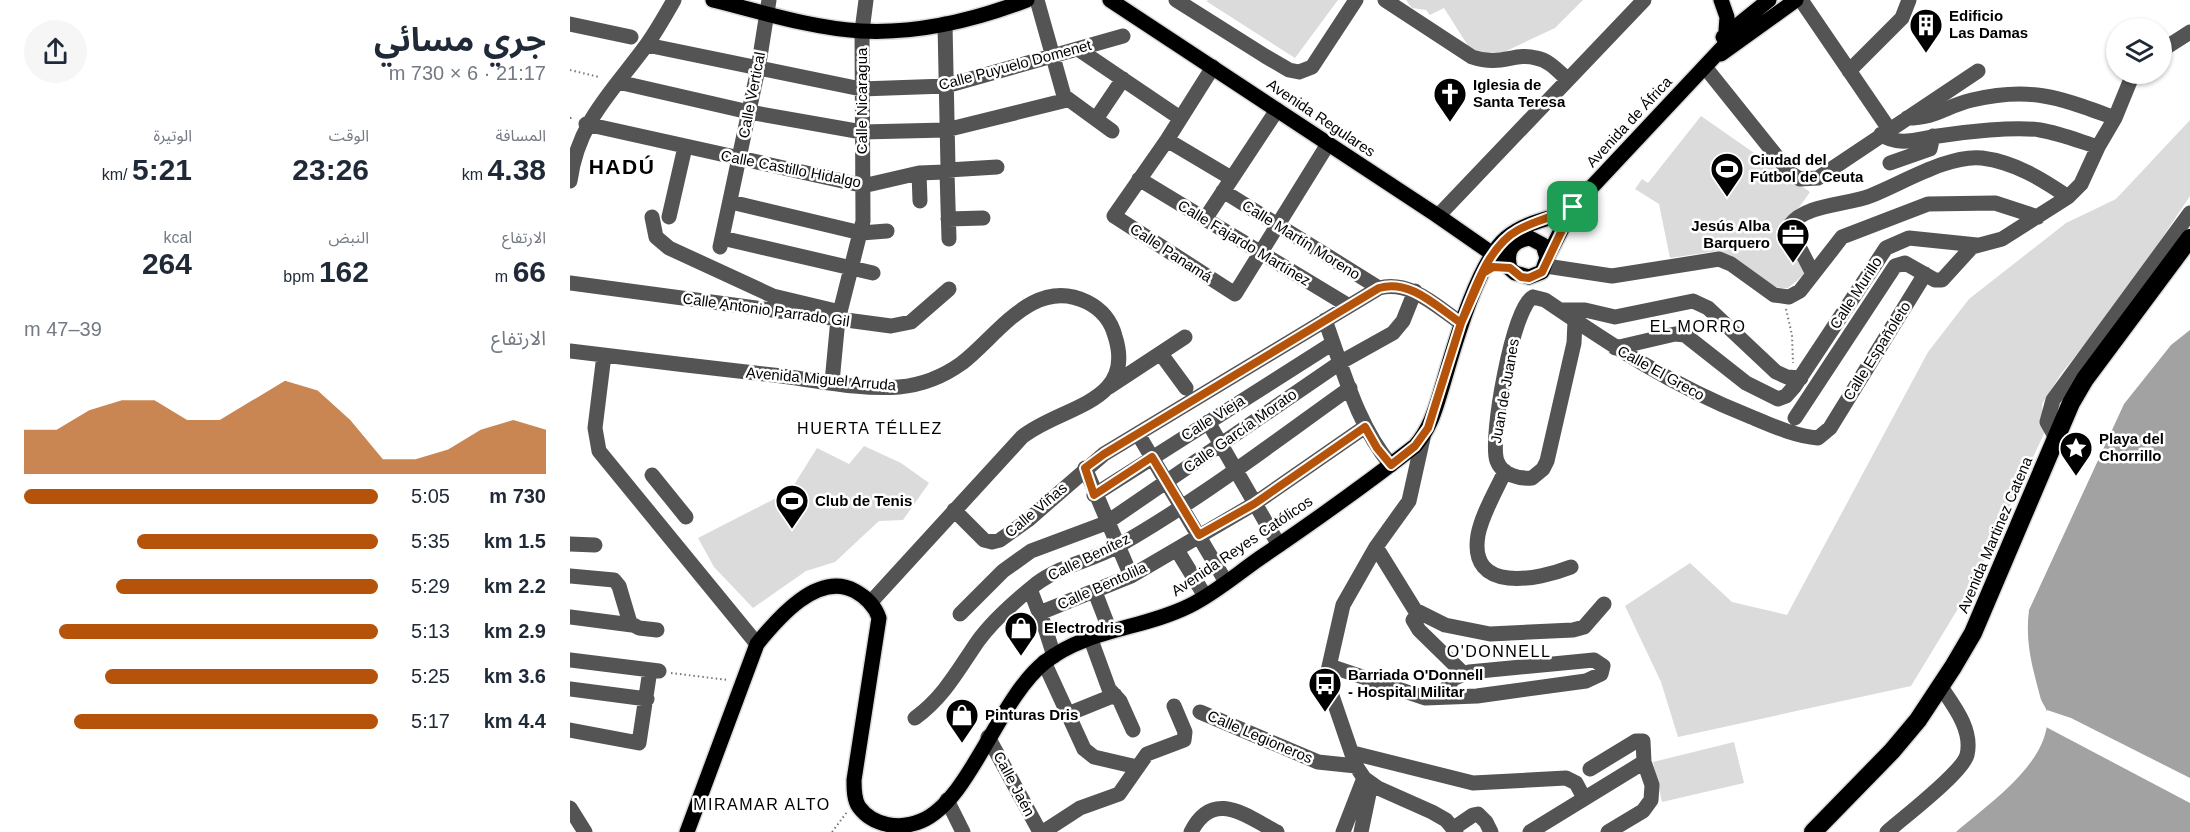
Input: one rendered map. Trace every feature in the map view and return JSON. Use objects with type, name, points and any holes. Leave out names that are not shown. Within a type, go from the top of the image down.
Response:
[{"type":"highway","name":"Avenida Martinez Catena","points":[[1813,832],[1892,751],[1941,687],[1973,633],[2056,438],[2085,379],[2190,238]]},
{"type":"main road","points":[[713,0],[769,7],[809,24],[862,31],[903,30],[945,24],[992,13],[1027,0]]},
{"type":"main road","name":"Avenida Regulares","points":[[1110,0],[1438,216],[1497,248],[1510,268]]},
{"type":"main road","points":[[1721,0],[1727,18],[1728,32]]},
{"type":"main road","name":"Avenida de África","points":[[1546,262],[1573,207],[1725,45],[1728,32],[1769,0]]},
{"type":"main road","name":"Avenida de África","points":[[1708,64],[1796,0]]},
{"type":"main road","name":"Avenida de África","points":[[1525,239],[1556,216],[1573,207]]},
{"type":"main road","points":[[1497,248],[1530,224],[1556,216]]},
{"type":"main road","points":[[1483,273],[1493,267],[1510,268],[1521,277],[1529,278],[1542,272],[1546,262],[1543,245],[1525,239],[1497,248]]},
{"type":"main road","points":[[1510,268],[1509,251],[1525,239]]},
{"type":"main road","name":"Avenida Reyes Católicos","points":[[856,801],[859,807],[881,824],[923,827],[966,775],[1021,685],[1049,659],[1090,637],[1176,612],[1205,596],[1391,465],[1423,438],[1433,417],[1461,323],[1483,273],[1497,248]]},
{"type":"main road","points":[[687,832],[757,644],[771,626],[820,587],[842,586],[862,595],[877,612],[879,624],[854,780],[856,801]]},
{"type":"street","points":[[570,181],[576,150],[576,120],[618,82],[647,45],[674,0]]},
{"type":"street","name":"Calle Nicaragua","points":[[832,382],[840,314],[861,233],[862,31],[866,0]]},
{"type":"street","points":[[1037,0],[1067,100],[1112,131]]},
{"type":"street","points":[[1176,0],[1265,57],[1289,70],[1299,72],[1311,67],[1356,0]]},
{"type":"street","points":[[1385,0],[1472,57],[1487,62],[1536,57],[1548,62],[1567,79]]},
{"type":"street","points":[[1438,216],[1644,0]]},
{"type":"street","points":[[1801,0],[1849,71],[1885,131],[1900,142],[1933,136],[2028,129],[2051,132],[2098,147]]},
{"type":"street","points":[[1849,71],[1902,18],[1909,0]]},
{"type":"street","name":"Calle Vertical","points":[[769,7],[740,160],[721,243],[853,269]]},
{"type":"street","points":[[570,24],[631,37]]},
{"type":"street","points":[[945,24],[949,239]]},
{"type":"street","points":[[2172,44],[2190,32]]},
{"type":"street","name":"Calle Puyuelo Domenet","points":[[647,45],[861,89],[945,86],[1123,36]]},
{"type":"street","points":[[1078,49],[1180,118]]},
{"type":"street","points":[[1708,64],[1790,173],[1800,179],[1818,178],[1885,131],[1978,71]]},
{"type":"street","points":[[1139,180],[1213,67]]},
{"type":"street","points":[[1096,119],[1123,79]]},
{"type":"street","points":[[618,82],[749,112],[862,132],[946,130],[1067,100]]},
{"type":"street","points":[[1795,418],[1895,266],[1905,263],[1935,280],[1942,280],[1972,247],[1996,241],[2038,217],[2068,197],[2081,184],[2098,147],[2115,118],[2129,84]]},
{"type":"street","points":[[1906,118],[1937,115],[1974,100],[2032,93],[2054,96],[2115,118]]},
{"type":"street","points":[[1205,219],[1277,110]]},
{"type":"street","name":"Calle Castillo Hidalgo","points":[[576,120],[740,160],[862,185],[920,173],[998,167]]},
{"type":"street","points":[[1890,163],[1930,149],[1933,136]]},
{"type":"street","name":"Calle Martín Moreno","points":[[1167,140],[1276,224],[1379,288]]},
{"type":"street","points":[[1259,252],[1328,144]]},
{"type":"street","points":[[669,217],[685,147]]},
{"type":"street","points":[[1813,274],[1791,231],[1790,225],[1793,221],[1817,210],[1869,196],[1961,159],[1984,158],[2033,173],[2068,197]]},
{"type":"street","points":[[920,173],[920,201]]},
{"type":"street","name":"Calle Fajardo Martínez","points":[[1139,180],[1349,306]]},
{"type":"street","name":"Calle Panamá","points":[[1139,180],[1114,216],[1235,294],[1259,252]]},
{"type":"street","points":[[731,202],[861,233],[887,231]]},
{"type":"street","points":[[1546,262],[1612,276],[1719,259],[1731,264],[1770,293],[1783,297],[1800,291],[1842,237],[1928,204],[1995,203],[2038,217]]},
{"type":"street","points":[[2056,438],[2048,422],[2053,400],[2190,213]]},
{"type":"street","points":[[652,217],[656,237],[669,248],[773,296],[840,314]]},
{"type":"street","points":[[948,219],[983,218]]},
{"type":"street","name":"Calle Murillo","points":[[1796,381],[1886,248],[1909,238],[1977,245]]},
{"type":"street","points":[[853,269],[873,273]]},
{"type":"street","name":"Calle Españoleto","points":[[1830,428],[1925,274]]},
{"type":"street","points":[[1529,278],[1533,297]]},
{"type":"street","name":"Calle Antonio Parrado Gil","points":[[570,283],[840,314],[891,326],[903,325],[918,317],[949,289]]},
{"type":"street","points":[[1379,288],[1391,285],[1414,291],[1461,323]]},
{"type":"street","name":"Calle Viñas","points":[[954,510],[984,540],[992,542],[1000,540],[1028,520],[1085,468],[1379,288]]},
{"type":"street","name":"Calle García Morato","points":[[960,614],[1003,571],[1031,551],[1106,523],[1341,362],[1399,328],[1414,291]]},
{"type":"street","name":"Avenida Miguel Arruda","points":[[570,351],[890,387],[927,381],[962,363],[1029,303],[1046,297],[1064,296],[1092,305],[1100,311],[1111,326],[1118,356],[1109,387]]},
{"type":"street","name":"Calle El Greco","points":[[1533,297],[1545,300],[1615,348],[1677,385],[1768,424],[1818,438],[1830,428]]},
{"type":"street","name":"Juan de Juanes","points":[[1505,471],[1497,460],[1495,435],[1513,339],[1524,307],[1533,297]]},
{"type":"street","points":[[1560,310],[1585,310],[1615,317],[1693,301],[1708,308],[1776,372],[1796,381],[1786,396],[1778,399],[1760,392],[1691,339],[1679,334],[1615,348]]},
{"type":"street","points":[[1325,320],[1365,427],[1377,448],[1391,465]]},
{"type":"street","points":[[1571,567],[1553,574],[1528,578],[1501,577],[1490,573],[1482,565],[1477,550],[1478,534],[1505,471],[1522,478],[1532,478],[1543,469],[1547,462],[1574,343],[1575,321]]},
{"type":"street","points":[[870,603],[954,510],[1031,430],[1101,396],[1109,387],[1185,337]]},
{"type":"street","name":"Calle Vieja","points":[[1094,495],[1333,343]]},
{"type":"street","points":[[1161,354],[1186,388]]},
{"type":"street","points":[[604,356],[595,428],[597,445],[603,457],[757,644]]},
{"type":"street","name":"Calle Benítez","points":[[915,718],[933,705],[979,639],[1030,589],[1052,572],[1116,547],[1235,469],[1350,388]]},
{"type":"street","points":[[1208,422],[1279,545]]},
{"type":"street","name":"Calle Bentolila","points":[[1030,589],[1040,612],[1131,576],[1254,504],[1365,427]]},
{"type":"street","points":[[1138,434],[1226,582]]},
{"type":"street","points":[[1361,832],[1361,770],[1330,695],[1330,666],[1344,601],[1376,547],[1409,501],[1423,438]]},
{"type":"street","points":[[1085,468],[1116,547],[1131,576]]},
{"type":"street","points":[[640,501],[655,480],[687,517]]},
{"type":"street","points":[[570,544],[595,545]]},
{"type":"street","points":[[1376,547],[1414,610],[1445,625],[1471,632],[1490,634],[1539,632],[1584,627],[1604,604]]},
{"type":"street","points":[[1177,550],[1205,596]]},
{"type":"street","points":[[570,578],[614,580],[632,625]]},
{"type":"street","points":[[1095,592],[1110,631]]},
{"type":"street","points":[[1040,612],[1049,659],[1068,714],[1088,753],[1094,757],[1137,767]]},
{"type":"street","points":[[1420,614],[1413,620],[1419,630],[1464,674]]},
{"type":"street","points":[[570,617],[657,630]]},
{"type":"street","points":[[1090,637],[1109,689],[1115,695],[1133,730]]},
{"type":"street","points":[[570,660],[655,671],[639,743],[570,730]]},
{"type":"street","points":[[1330,666],[1425,698],[1477,696],[1586,681],[1601,674],[1603,666],[1599,662],[1464,674],[1453,680],[1441,696]]},
{"type":"street","points":[[1887,832],[1953,774],[1967,756],[1963,723],[1941,687]]},
{"type":"street","points":[[570,689],[647,699]]},
{"type":"street","points":[[1068,714],[1115,695]]},
{"type":"street","points":[[1041,832],[1080,808],[1119,794],[1147,754],[1184,740],[1185,732],[1174,706]]},
{"type":"street","name":"Calle Legioneros","points":[[1200,712],[1318,762],[1361,770]]},
{"type":"street","name":"Calle Jaén","points":[[988,737],[1041,832]]},
{"type":"street","points":[[1590,769],[1639,740],[1644,746],[1644,762],[1652,786],[1651,800],[1643,811],[1608,832]]},
{"type":"street","points":[[1530,832],[1644,762]]},
{"type":"street","points":[[1361,770],[1487,783],[1566,778],[1576,783],[1584,798]]},
{"type":"street","points":[[1361,770],[1432,812],[1455,830],[1475,814],[1483,818],[1491,832]]},
{"type":"street","points":[[1344,831],[1361,770]]},
{"type":"street","points":[[947,800],[963,832]]},
{"type":"street","points":[[570,808],[585,832]]},
{"type":"street","points":[[1191,832],[1198,818],[1205,813],[1227,808],[1277,832]]},
{"type":"path","points":[[570,70],[599,77]]},
{"type":"path","points":[[1783,297],[1792,335],[1796,381]]},
{"type":"path","points":[[655,671],[728,680],[742,686]]},
{"type":"path","points":[[832,832],[856,801]]},
{"type":"shaded area","points":[[1338,0],[1295,58],[1206,1]]},
{"type":"shaded area","points":[[1406,0],[1583,0],[1555,28],[1502,53],[1472,52],[1444,8],[1430,15],[1426,10],[1412,8]]},
{"type":"shaded area","name":"Ciudad del Fútbol de Ceuta","points":[[1701,116],[1810,192],[1786,226],[1808,271],[1788,288],[1779,288],[1760,281],[1717,251],[1670,258],[1659,204],[1635,189],[1642,179],[1648,183]]},
{"type":"shaded area","points":[[2190,120],[2190,196],[2122,298],[2061,374],[2042,404],[2044,434],[1973,584],[1911,686],[1678,737],[1661,682],[1625,606],[1690,563],[1732,602],[1787,615],[1928,352],[1969,299],[2066,223],[2116,199]]},
{"type":"shaded area","points":[[2190,330],[2190,832],[1956,832],[2016,780],[2040,747],[2046,730],[2047,712],[2034,674],[2030,653],[2029,610],[2124,404],[2171,345]]},
{"type":"shaded area","name":"Club de Tenis","points":[[864,446],[901,463],[929,483],[903,520],[879,521],[835,562],[806,571],[753,608],[714,567],[698,538],[778,497],[794,485],[817,448],[849,464]]},
{"type":"shaded area","points":[[1734,742],[1744,783],[1662,802],[1653,762]]},
{"type":"pier","points":[[2047,710],[2071,718],[2190,778],[2190,803],[2046,727]]},
{"type":"place","name":"Edificio Las Damas","points":[[1926,54]]},
{"type":"place","name":"Iglesia de Santa Teresa","points":[[1450,123]]},
{"type":"place","name":"Ciudad del Fútbol de Ceuta","points":[[1727,198]]},
{"type":"place","name":"Jesús Alba Barquero","points":[[1793,264]]},
{"type":"place","name":"Playa del Chorrillo","points":[[2076,477]]},
{"type":"place","name":"Club de Tenis","points":[[792,530]]},
{"type":"place","name":"Electrodris","points":[[1021,657]]},
{"type":"place","name":"Barriada O'Donnell - Hospital Militar","points":[[1325,713]]},
{"type":"place","name":"Pinturas Dris","points":[[962,744]]},
{"type":"district","name":"HADÚ","points":[[622,167]]},
{"type":"district","name":"EL MORRO","points":[[1698,326]]},
{"type":"district","name":"HUERTA TÉLLEZ","points":[[870,428]]},
{"type":"district","name":"O'DONNELL","points":[[1499,651]]},
{"type":"district","name":"MIRAMAR ALTO","points":[[762,804]]},
{"type":"route","points":[[1573,207],[1542,272],[1529,278],[1521,277],[1510,268],[1493,267],[1483,273],[1478,282],[1461,323],[1428,428],[1423,438],[1415,446],[1391,465],[1377,448],[1365,427],[1254,504],[1199,535],[1152,457],[1094,495],[1085,468],[1104,454],[1379,288],[1391,285],[1407,288],[1461,323],[1478,282],[1494,255],[1501,242],[1530,224],[1556,216],[1573,207]]}]
